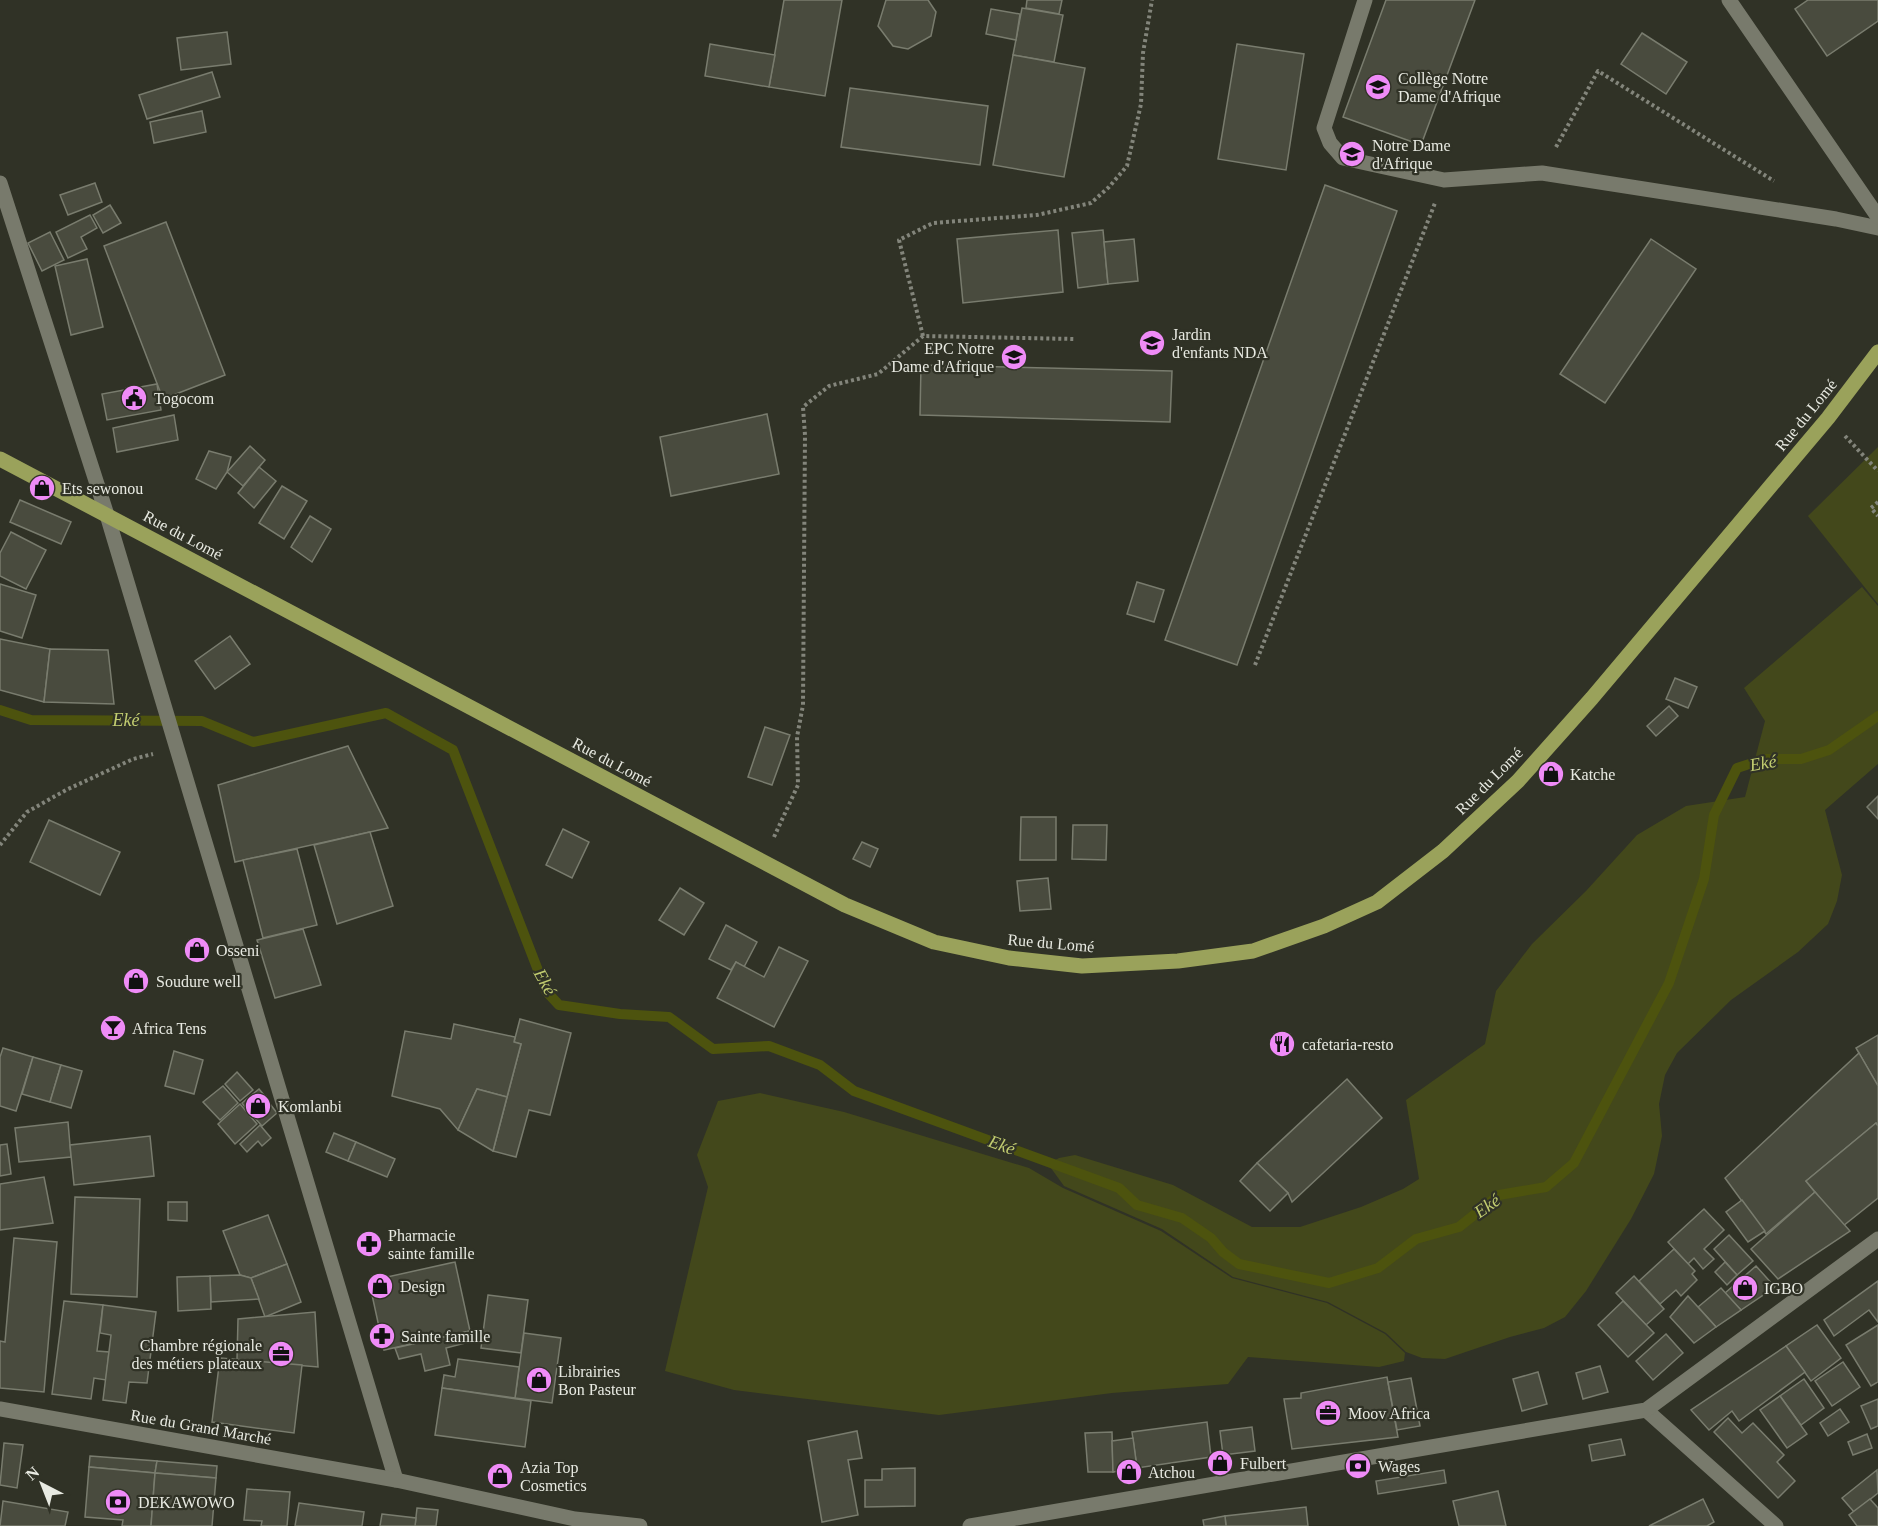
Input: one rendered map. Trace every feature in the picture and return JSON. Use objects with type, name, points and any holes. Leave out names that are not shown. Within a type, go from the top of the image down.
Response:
[{"type":"main road","name":"Rue du Lomé","points":[[0,459],[845,905],[934,942],[1009,958],[1082,966],[1178,961],[1253,951],[1324,926],[1377,902],[1443,851],[1518,781],[1592,698],[1828,418],[1878,352]]},
{"type":"street","points":[[1365,0],[1324,128],[1330,143],[1343,158],[1444,180],[1542,173],[1836,219],[1878,228]]},
{"type":"street","points":[[1729,0],[1878,217]]},
{"type":"street","points":[[0,183],[107,515],[396,1480]]},
{"type":"street","points":[[970,1526],[1646,1410],[1878,1239]]},
{"type":"street","name":"Rue du Grand Marché","points":[[0,1409],[396,1480],[574,1522],[640,1526]]},
{"type":"street","points":[[1646,1410],[1776,1526]]},
{"type":"path","points":[[922,336],[899,240],[933,223],[1037,215],[1091,203],[1109,187],[1127,166],[1141,104],[1143,53],[1152,0]]},
{"type":"path","points":[[1542,173],[1598,71],[1776,182]]},
{"type":"path","points":[[1255,665],[1444,180]]},
{"type":"path","points":[[763,863],[798,785],[797,737],[803,705],[805,435],[803,407],[829,386],[878,374],[922,336],[1074,339]]},
{"type":"path","points":[[1828,418],[1878,471]]},
{"type":"path","points":[[1878,502],[1871,508],[1878,516]]},
{"type":"path","points":[[0,845],[27,812],[66,790],[133,759],[177,747]]},
{"type":"green space","points":[[1878,447],[1878,604],[1808,516]]},
{"type":"green space","points":[[1862,587],[1878,606],[1878,764],[1825,810],[1842,875],[1837,901],[1828,924],[1798,952],[1731,1000],[1677,1053],[1665,1075],[1659,1104],[1662,1136],[1654,1174],[1631,1219],[1586,1291],[1565,1317],[1544,1328],[1445,1359],[1422,1358],[1406,1352],[1386,1333],[1328,1302],[1233,1277],[1162,1229],[1064,1186],[1048,1164],[1059,1158],[1075,1155],[1173,1185],[1252,1227],[1300,1227],[1361,1207],[1403,1189],[1419,1179],[1406,1100],[1485,1044],[1496,991],[1532,944],[1586,891],[1637,835],[1686,806],[1745,797],[1765,721],[1744,688]]},
{"type":"green space","points":[[760,1093],[844,1112],[1029,1168],[1063,1188],[1161,1231],[1232,1278],[1327,1303],[1385,1334],[1405,1353],[1404,1361],[1379,1367],[1248,1357],[1228,1384],[1112,1393],[939,1415],[734,1390],[665,1371],[708,1187],[697,1155],[718,1101]]},
{"type":"building","points":[[784,0],[842,0],[825,96],[769,87]]},
{"type":"building","points":[[886,0],[928,0],[936,12],[931,36],[908,49],[893,46],[878,26]]},
{"type":"building","points":[[1027,0],[1062,0],[1059,14],[1026,8]]},
{"type":"building","points":[[1386,0],[1475,0],[1421,145],[1343,117]]},
{"type":"building","points":[[1808,0],[1878,0],[1878,21],[1827,56],[1795,9]]},
{"type":"building","points":[[1022,8],[1063,15],[1054,62],[1013,55]]},
{"type":"building","points":[[991,9],[1020,14],[1016,40],[986,34]]},
{"type":"building","points":[[227,32],[231,64],[181,70],[177,38]]},
{"type":"building","points":[[1642,33],[1687,62],[1666,94],[1621,64]]},
{"type":"building","points":[[710,44],[775,55],[769,87],[705,76]]},
{"type":"building","points":[[1237,44],[1304,54],[1286,170],[1218,159]]},
{"type":"building","points":[[1013,55],[1085,68],[1064,177],[993,165]]},
{"type":"building","points":[[212,72],[220,97],[147,119],[139,95]]},
{"type":"building","points":[[850,88],[988,106],[980,165],[841,147]]},
{"type":"building","points":[[202,111],[206,132],[154,143],[150,122]]},
{"type":"building","points":[[95,183],[102,202],[68,215],[60,195]]},
{"type":"building","points":[[1325,185],[1397,211],[1237,665],[1165,640]]},
{"type":"building","points":[[110,205],[121,223],[103,233],[93,215]]},
{"type":"building","points":[[90,215],[97,228],[81,237],[87,249],[68,258],[56,232]]},
{"type":"building","points":[[166,222],[225,375],[163,399],[104,246]]},
{"type":"building","points":[[1058,230],[1063,292],[963,303],[957,239]]},
{"type":"building","points":[[1103,230],[1108,284],[1078,288],[1072,233]]},
{"type":"building","points":[[50,232],[64,260],[42,271],[28,243]]},
{"type":"building","points":[[1134,239],[1138,281],[1108,284],[1104,242]]},
{"type":"building","points":[[1651,239],[1696,269],[1605,403],[1560,374]]},
{"type":"building","points":[[87,259],[103,327],[71,335],[55,266]]},
{"type":"building","points":[[921,365],[1172,371],[1170,422],[920,415]]},
{"type":"building","points":[[157,384],[161,410],[107,420],[102,394]]},
{"type":"building","points":[[767,414],[779,474],[671,496],[660,437]]},
{"type":"building","points":[[174,415],[178,440],[117,452],[113,428]]},
{"type":"building","points":[[250,446],[265,460],[243,486],[227,472]]},
{"type":"building","points":[[209,451],[231,457],[227,472],[216,489],[196,479]]},
{"type":"building","points":[[259,467],[276,481],[254,508],[238,493]]},
{"type":"building","points":[[282,486],[307,501],[284,539],[259,523]]},
{"type":"building","points":[[20,500],[71,522],[61,544],[10,522]]},
{"type":"building","points":[[310,516],[331,529],[312,562],[291,547]]},
{"type":"building","points":[[11,532],[46,550],[26,589],[0,576],[0,553]]},
{"type":"building","points":[[1137,582],[1164,590],[1154,622],[1127,614]]},
{"type":"building","points":[[0,584],[36,595],[22,638],[0,631]]},
{"type":"building","points":[[230,636],[250,664],[215,689],[195,661]]},
{"type":"building","points":[[0,639],[50,649],[44,702],[0,690]]},
{"type":"building","points":[[50,649],[108,650],[114,704],[44,702]]},
{"type":"building","points":[[1675,678],[1697,687],[1688,708],[1666,699]]},
{"type":"building","points":[[1669,706],[1678,716],[1656,736],[1647,726]]},
{"type":"building","points":[[765,727],[790,735],[772,785],[748,777]]},
{"type":"building","points":[[348,746],[388,828],[235,862],[218,785]]},
{"type":"building","points":[[1878,796],[1878,819],[1867,807]]},
{"type":"building","points":[[1021,817],[1056,817],[1056,860],[1020,860]]},
{"type":"building","points":[[49,820],[120,852],[100,895],[30,862]]},
{"type":"building","points":[[1073,825],[1107,825],[1106,860],[1072,859]]},
{"type":"building","points":[[563,829],[589,842],[572,878],[546,865]]},
{"type":"building","points":[[370,832],[393,906],[337,924],[314,845]]},
{"type":"building","points":[[862,842],[878,849],[870,867],[853,859]]},
{"type":"building","points":[[297,849],[317,925],[263,938],[243,860]]},
{"type":"building","points":[[1048,878],[1051,909],[1020,911],[1017,881]]},
{"type":"building","points":[[680,888],[704,903],[684,935],[659,920]]},
{"type":"building","points":[[726,925],[757,942],[744,967],[736,962],[731,970],[709,959]]},
{"type":"building","points":[[303,929],[321,985],[275,998],[257,940]]},
{"type":"building","points":[[779,947],[808,961],[774,1027],[717,998],[736,962],[764,977]]},
{"type":"building","points":[[520,1019],[571,1033],[550,1115],[529,1110],[516,1157],[493,1151],[521,1044],[514,1042]]},
{"type":"building","points":[[454,1024],[515,1037],[514,1042],[521,1044],[507,1097],[477,1089],[458,1130],[440,1109],[392,1096],[405,1031],[451,1039]]},
{"type":"building","points":[[1878,1035],[1878,1086],[1856,1048]]},
{"type":"building","points":[[3,1048],[33,1057],[16,1111],[0,1106],[0,1057]]},
{"type":"building","points":[[174,1051],[203,1060],[194,1094],[165,1086]]},
{"type":"building","points":[[1859,1053],[1878,1086],[1878,1126],[1876,1123],[1806,1181],[1815,1192],[1766,1234],[1725,1178]]},
{"type":"building","points":[[33,1057],[61,1065],[50,1102],[22,1094]]},
{"type":"building","points":[[61,1065],[82,1071],[71,1108],[50,1102]]},
{"type":"building","points":[[237,1072],[253,1090],[240,1101],[225,1084]]},
{"type":"building","points":[[1347,1079],[1382,1118],[1292,1202],[1288,1193],[1257,1163]]},
{"type":"building","points":[[223,1086],[238,1103],[220,1120],[203,1102]]},
{"type":"building","points":[[259,1089],[269,1101],[257,1112],[253,1107],[248,1111],[242,1103]]},
{"type":"building","points":[[477,1089],[507,1097],[493,1151],[458,1130]]},
{"type":"building","points":[[240,1104],[257,1124],[235,1144],[218,1124]]},
{"type":"building","points":[[270,1104],[277,1113],[262,1126],[254,1117]]},
{"type":"building","points":[[68,1122],[71,1157],[19,1162],[15,1128]]},
{"type":"building","points":[[1876,1123],[1878,1126],[1878,1198],[1843,1226],[1806,1181]]},
{"type":"building","points":[[260,1125],[271,1138],[262,1146],[258,1141],[247,1152],[240,1144]]},
{"type":"building","points":[[334,1133],[356,1142],[348,1161],[326,1152]]},
{"type":"building","points":[[150,1136],[154,1176],[74,1185],[70,1145]]},
{"type":"building","points":[[356,1142],[395,1159],[387,1177],[348,1161]]},
{"type":"building","points":[[7,1144],[11,1174],[0,1176],[0,1145]]},
{"type":"building","points":[[1257,1163],[1288,1193],[1270,1211],[1240,1181]]},
{"type":"building","points":[[44,1177],[53,1223],[0,1230],[0,1184]]},
{"type":"building","points":[[1815,1192],[1850,1231],[1778,1279],[1751,1249]]},
{"type":"building","points":[[75,1197],[140,1199],[137,1297],[71,1294]]},
{"type":"building","points":[[1742,1200],[1765,1231],[1748,1242],[1726,1212]]},
{"type":"building","points":[[168,1202],[187,1202],[187,1221],[168,1220]]},
{"type":"building","points":[[1704,1209],[1724,1230],[1704,1249],[1714,1259],[1703,1269],[1694,1258],[1688,1264],[1668,1242]]},
{"type":"building","points":[[268,1215],[287,1264],[251,1278],[240,1275],[223,1231]]},
{"type":"building","points":[[1729,1235],[1753,1261],[1737,1275],[1714,1249]]},
{"type":"building","points":[[14,1238],[57,1242],[44,1392],[0,1388],[0,1341],[5,1342]]},
{"type":"building","points":[[1674,1249],[1695,1271],[1692,1274],[1697,1280],[1681,1296],[1676,1290],[1660,1304],[1639,1281]]},
{"type":"building","points":[[455,1262],[470,1331],[384,1350],[369,1281]]},
{"type":"building","points":[[1725,1262],[1737,1275],[1727,1285],[1715,1272]]},
{"type":"building","points":[[287,1264],[301,1302],[265,1317],[251,1278]]},
{"type":"building","points":[[1756,1266],[1775,1287],[1741,1310],[1725,1293]]},
{"type":"building","points":[[240,1275],[251,1278],[259,1299],[211,1302],[210,1276]]},
{"type":"building","points":[[210,1276],[211,1309],[178,1311],[177,1277]]},
{"type":"building","points":[[1634,1276],[1664,1309],[1646,1325],[1616,1293]]},
{"type":"building","points":[[1878,1281],[1878,1322],[1869,1310],[1834,1336],[1824,1320]]},
{"type":"building","points":[[1721,1288],[1741,1310],[1716,1327],[1698,1307]]},
{"type":"building","points":[[488,1295],[528,1300],[521,1353],[481,1348]]},
{"type":"building","points":[[1688,1296],[1716,1327],[1694,1343],[1670,1317]]},
{"type":"building","points":[[64,1301],[103,1305],[97,1351],[109,1352],[106,1380],[94,1378],[91,1399],[52,1394]]},
{"type":"building","points":[[1623,1301],[1654,1333],[1628,1357],[1598,1325]]},
{"type":"building","points":[[103,1305],[156,1312],[147,1383],[129,1382],[126,1403],[103,1400],[111,1335],[100,1333]]},
{"type":"building","points":[[315,1312],[318,1367],[237,1360],[238,1319]]},
{"type":"building","points":[[1817,1325],[1841,1358],[1811,1381],[1786,1346]]},
{"type":"building","points":[[1878,1325],[1878,1382],[1871,1386],[1846,1345]]},
{"type":"building","points":[[470,1331],[473,1341],[446,1348],[450,1365],[425,1371],[421,1354],[399,1359],[395,1348]]},
{"type":"building","points":[[524,1333],[561,1338],[552,1403],[515,1398]]},
{"type":"building","points":[[1666,1334],[1683,1353],[1653,1380],[1636,1361]]},
{"type":"building","points":[[1786,1346],[1805,1372],[1739,1421],[1732,1411],[1709,1430],[1691,1410]]},
{"type":"building","points":[[220,1358],[302,1365],[294,1433],[212,1422]]},
{"type":"building","points":[[458,1359],[519,1367],[515,1398],[442,1388],[444,1375],[455,1377]]},
{"type":"building","points":[[1843,1362],[1860,1387],[1832,1406],[1815,1381]]},
{"type":"building","points":[[1600,1366],[1608,1392],[1583,1399],[1576,1373]]},
{"type":"building","points":[[1538,1372],[1547,1404],[1522,1411],[1513,1379]]},
{"type":"building","points":[[1387,1377],[1398,1437],[1292,1449],[1284,1399],[1301,1398],[1301,1393]]},
{"type":"building","points":[[1411,1378],[1420,1426],[1397,1430],[1388,1382]]},
{"type":"building","points":[[1804,1379],[1824,1408],[1801,1425],[1780,1396]]},
{"type":"building","points":[[442,1388],[531,1401],[525,1447],[435,1435]]},
{"type":"building","points":[[1780,1396],[1807,1434],[1787,1448],[1760,1410]]},
{"type":"building","points":[[1878,1399],[1878,1426],[1871,1429],[1861,1406]]},
{"type":"building","points":[[1840,1409],[1849,1422],[1828,1436],[1820,1423]]},
{"type":"building","points":[[1728,1418],[1742,1433],[1753,1423],[1784,1455],[1777,1462],[1795,1481],[1778,1498],[1714,1432]]},
{"type":"building","points":[[1207,1422],[1211,1457],[1137,1468],[1132,1432]]},
{"type":"building","points":[[1252,1427],[1255,1451],[1223,1455],[1220,1431]]},
{"type":"building","points":[[857,1431],[862,1458],[848,1460],[858,1515],[822,1522],[808,1441]]},
{"type":"building","points":[[1112,1432],[1113,1472],[1088,1472],[1085,1433]]},
{"type":"building","points":[[1867,1434],[1872,1448],[1853,1455],[1848,1442]]},
{"type":"building","points":[[1133,1438],[1137,1468],[1113,1472],[1112,1441]]},
{"type":"building","points":[[1621,1439],[1625,1455],[1592,1461],[1589,1445]]},
{"type":"building","points":[[4,1443],[23,1445],[17,1488],[0,1485]]},
{"type":"building","points":[[90,1456],[157,1461],[155,1473],[89,1467]]},
{"type":"building","points":[[157,1461],[217,1466],[216,1478],[155,1473]]},
{"type":"building","points":[[89,1467],[155,1473],[151,1526],[122,1526],[123,1520],[85,1517]]},
{"type":"building","points":[[915,1468],[915,1506],[865,1507],[865,1480],[882,1480],[882,1469]]},
{"type":"building","points":[[1444,1470],[1446,1483],[1378,1494],[1376,1481]]},
{"type":"building","points":[[1877,1470],[1878,1493],[1854,1512],[1842,1498]]},
{"type":"building","points":[[155,1473],[216,1478],[212,1526],[151,1526]]},
{"type":"building","points":[[247,1489],[290,1492],[287,1526],[261,1526],[262,1521],[244,1520]]},
{"type":"building","points":[[1498,1491],[1506,1526],[1459,1526],[1453,1501]]},
{"type":"building","points":[[1703,1499],[1714,1522],[1707,1526],[1649,1526]]},
{"type":"building","points":[[1870,1499],[1878,1508],[1878,1526],[1857,1526],[1849,1515]]},
{"type":"building","points":[[3,1501],[68,1512],[65,1526],[0,1526]]},
{"type":"building","points":[[299,1503],[364,1512],[362,1526],[295,1526]]},
{"type":"building","points":[[1306,1507],[1308,1526],[1226,1526],[1225,1516]]},
{"type":"building","points":[[417,1508],[438,1510],[436,1526],[415,1526]]},
{"type":"building","points":[[382,1514],[416,1518],[415,1526],[380,1526]]},
{"type":"building","points":[[1225,1516],[1226,1526],[1204,1526],[1203,1520]]},
{"type":"waterway","name":"Eké","points":[[0,710],[31,720],[202,721],[253,742],[386,713],[453,750],[546,991],[559,1005],[620,1014],[669,1017],[713,1049],[769,1046],[820,1065],[854,1091],[1119,1188],[1137,1205],[1182,1218],[1211,1238],[1223,1252],[1239,1264],[1329,1283],[1378,1268],[1416,1239],[1459,1227],[1499,1195],[1546,1187],[1574,1163],[1669,983],[1704,879],[1714,815],[1737,768],[1765,759],[1801,759],[1829,750],[1878,716]]},
{"type":"place","name":"Collège Notre Dame d'Afrique","points":[[1378,87]]},
{"type":"place","name":"Notre Dame d'Afrique","points":[[1352,154]]},
{"type":"place","name":"Jardin d'enfants NDA","points":[[1152,343]]},
{"type":"place","name":"EPC Notre Dame d'Afrique","points":[[1014,357]]},
{"type":"place","name":"Togocom","points":[[134,398]]},
{"type":"place","name":"Ets sewonou","points":[[42,488]]},
{"type":"place","name":"Katche","points":[[1551,774]]},
{"type":"place","name":"Osseni","points":[[197,950]]},
{"type":"place","name":"Soudure well","points":[[136,981]]},
{"type":"place","name":"Africa Tens","points":[[113,1028]]},
{"type":"place","name":"cafetaria-resto","points":[[1282,1044]]},
{"type":"place","name":"Komlanbi","points":[[258,1106]]},
{"type":"place","name":"Pharmacie sainte famille","points":[[369,1244]]},
{"type":"place","name":"Design","points":[[380,1286]]},
{"type":"place","name":"IGBO","points":[[1745,1288]]},
{"type":"place","name":"Sainte famille","points":[[382,1336]]},
{"type":"place","name":"Chambre régionale des métiers plateaux","points":[[281,1354]]},
{"type":"place","name":"Librairies Bon Pasteur","points":[[539,1380]]},
{"type":"place","name":"Moov Africa","points":[[1328,1413]]},
{"type":"place","name":"Fulbert","points":[[1220,1463]]},
{"type":"place","name":"Wages","points":[[1358,1466]]},
{"type":"place","name":"Atchou","points":[[1129,1472]]},
{"type":"place","name":"Azia Top Cosmetics","points":[[500,1476]]},
{"type":"place","name":"DEKAWOWO","points":[[118,1502]]}]
